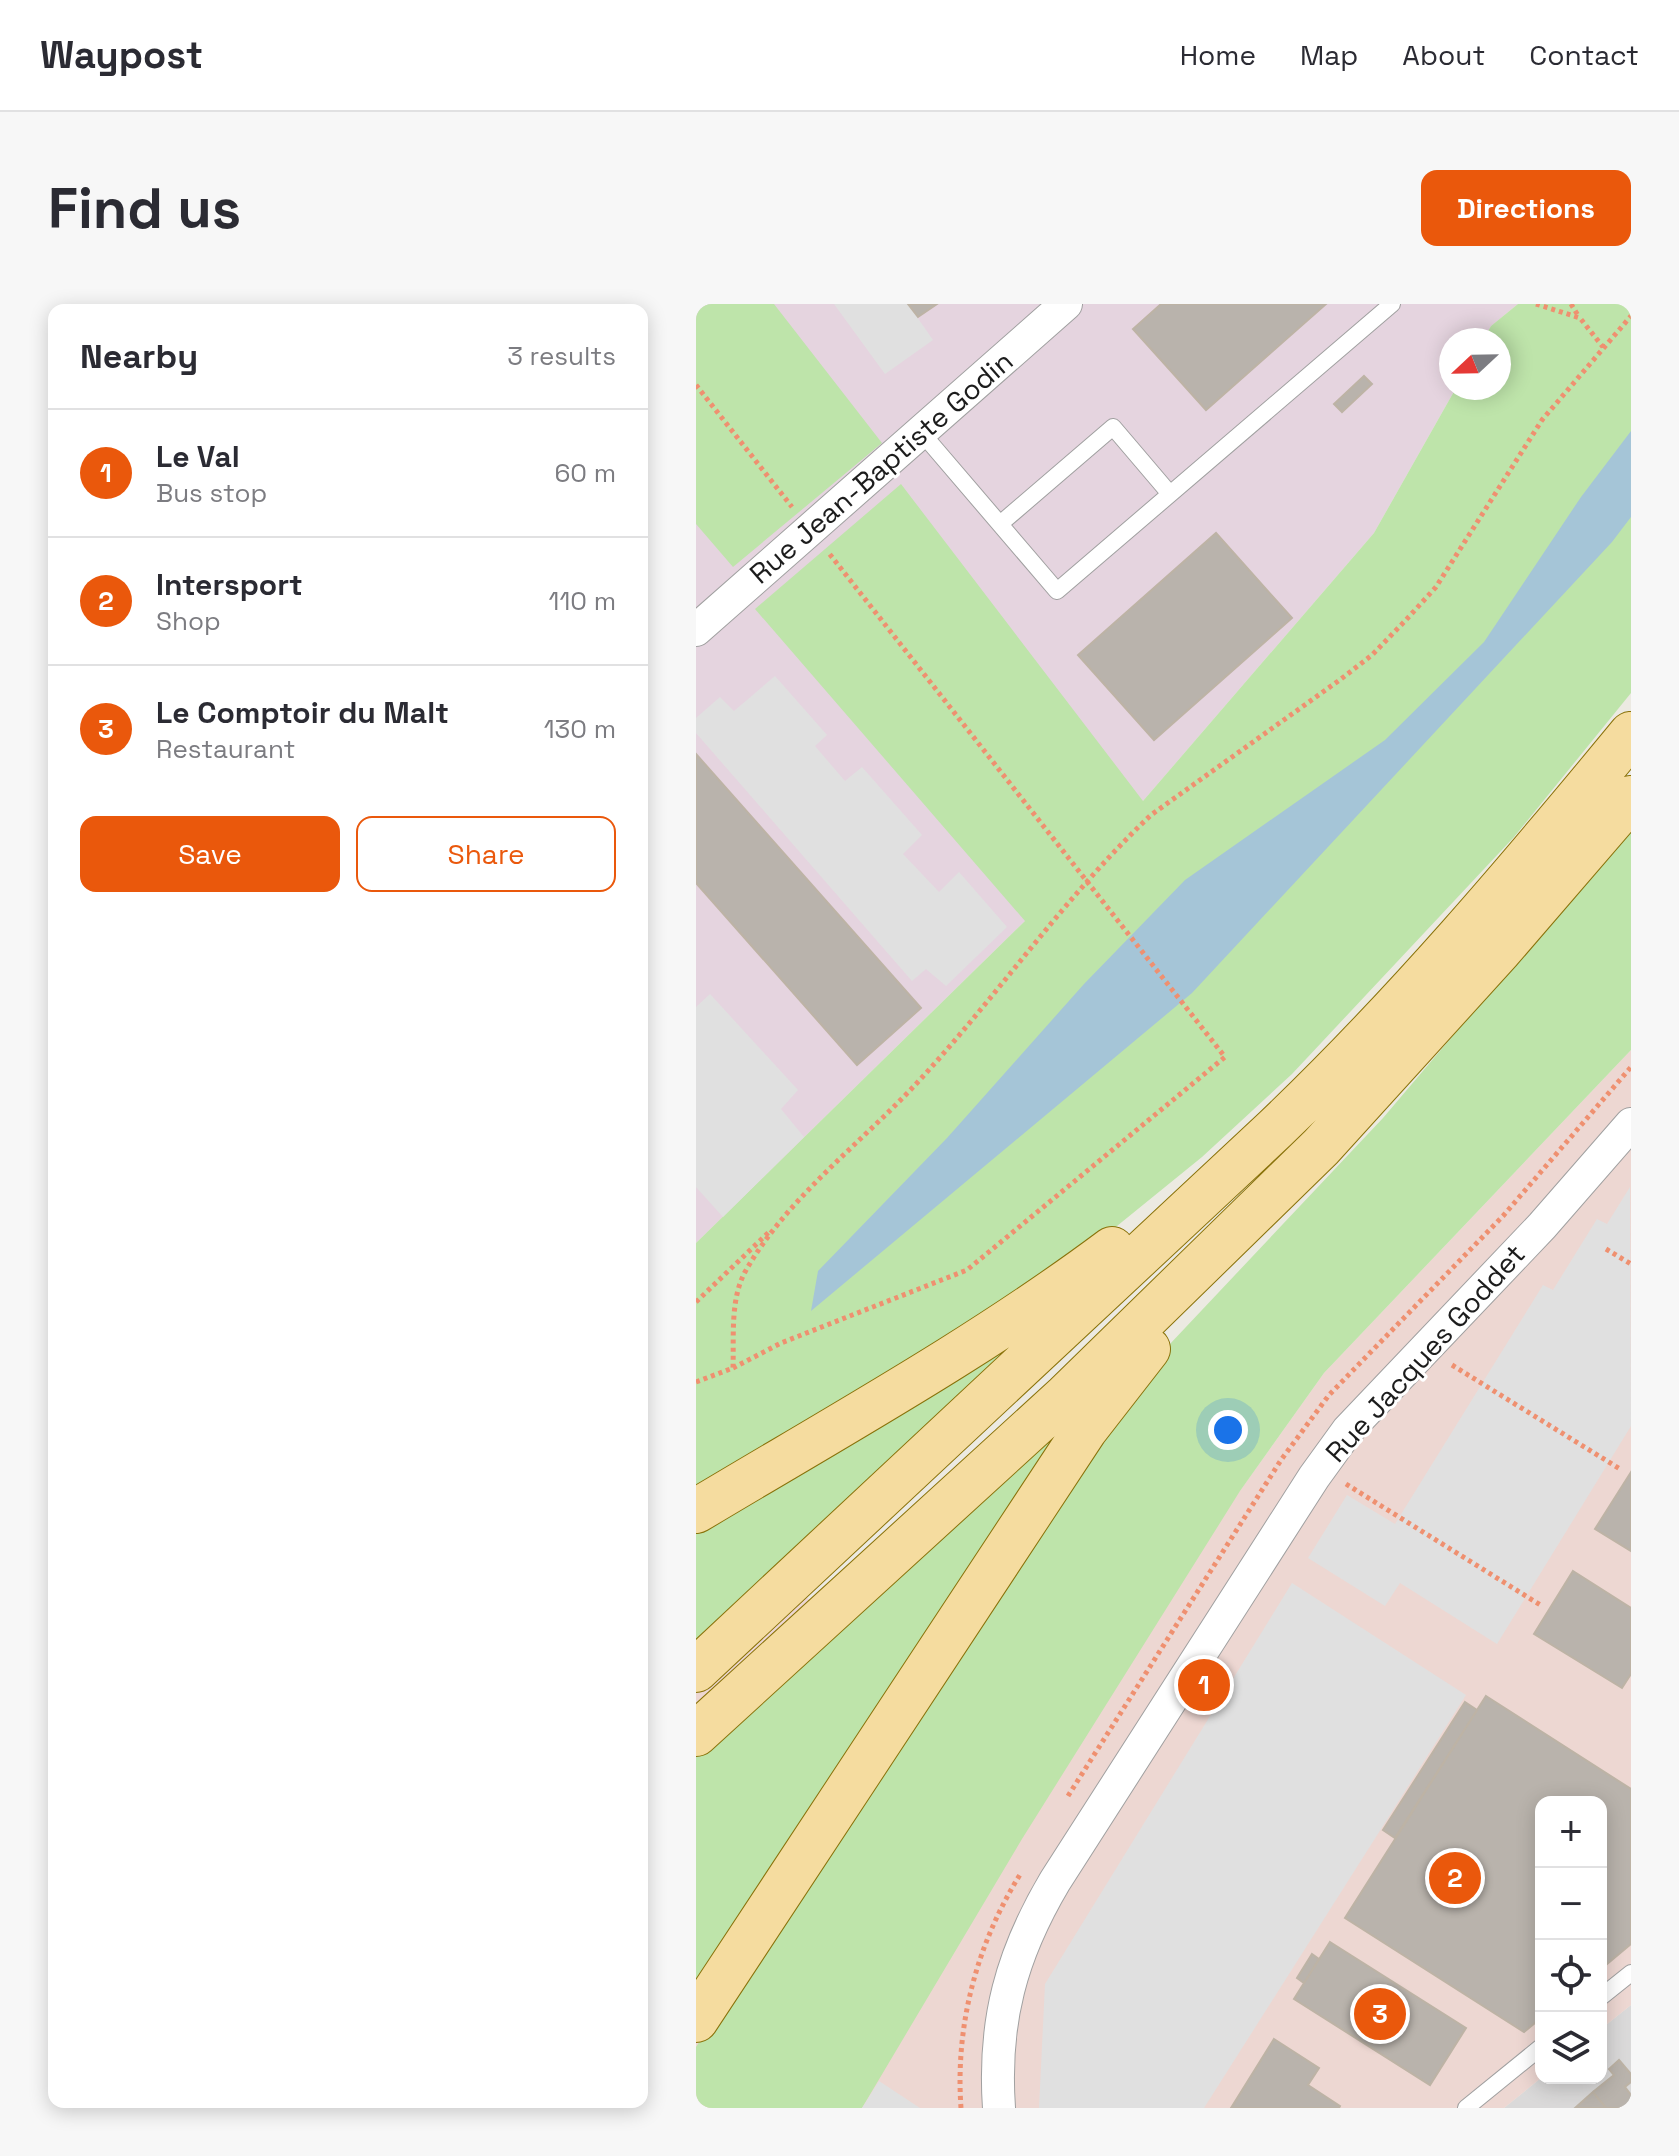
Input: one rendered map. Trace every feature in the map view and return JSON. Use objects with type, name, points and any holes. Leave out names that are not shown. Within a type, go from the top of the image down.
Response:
[{"type":"main road","points":[[696,1670],[1275,1129],[1395,1009],[1631,734]]},
{"type":"main road","points":[[696,1734],[1066,1396],[1321,1147],[1500,950],[1631,798]]},
{"type":"main road","points":[[696,1511],[1026,1310],[1275,1129]]},
{"type":"main road","points":[[696,2020],[1108,1398],[1155,1340],[1269,1216],[1321,1147]]},
{"type":"street","name":"Rue Jean-Baptiste Godin","points":[[696,630],[1066,304]]},
{"type":"street","name":"Rue Jacques Goddet","points":[[999,2108],[997,2065],[1000,2025],[1014,1967],[1029,1929],[1055,1881],[1308,1487],[1338,1442],[1365,1410],[1542,1226],[1631,1124]]},
{"type":"lane","points":[[921,432],[1057,591],[1392,304]]},
{"type":"lane","points":[[1000,524],[1113,427],[1170,494]]},
{"type":"lane","points":[[1607,1992],[1631,1973]]},
{"type":"lane","points":[[1466,2108],[1535,2052]]},
{"type":"path","points":[[1536,304],[1580,318]]},
{"type":"path","points":[[1571,304],[1603,347]]},
{"type":"path","points":[[696,1302],[924,1075],[981,1012],[1086,881],[1151,815],[1341,679],[1372,655],[1405,621],[1443,577],[1542,420],[1631,316]]},
{"type":"path","points":[[696,385],[1225,1057],[967,1270],[781,1343],[733,1368],[696,1382]]},
{"type":"path","points":[[733,1368],[735,1305],[743,1276],[787,1214]]},
{"type":"path","points":[[1606,1249],[1631,1264]]},
{"type":"path","points":[[1448,1362],[1620,1469]]},
{"type":"path","points":[[1346,1473],[1341,1481],[1542,1606]]},
{"type":"shaded area","points":[[696,304],[1518,304],[1490,328],[1439,328],[1439,400],[1449,400],[1374,533],[1143,801],[696,1243]]},
{"type":"shaded area","points":[[834,304],[908,304],[933,340],[885,374]]},
{"type":"shaded area","points":[[775,676],[827,735],[815,746],[845,781],[862,767],[922,835],[903,854],[939,892],[959,872],[1007,927],[946,986],[926,969],[912,981],[696,733],[696,718],[720,697],[734,711]]},
{"type":"shaded area","points":[[710,994],[798,1090],[781,1109],[804,1137],[723,1217],[696,1187],[696,1007]]},
{"type":"shaded area","points":[[1631,1050],[1631,2005],[1607,2024],[1607,1796],[1535,1796],[1535,2083],[1504,2108],[696,2108],[696,1490],[1018,1802],[1324,1373]]},
{"type":"shaded area","points":[[1630,1187],[1631,1426],[1497,1644],[1400,1583],[1385,1606],[1308,1558],[1347,1495],[1395,1524],[1543,1285],[1553,1290],[1597,1219],[1607,1224]]},
{"type":"shaded area","points":[[1292,1583],[1466,1695],[1204,2108],[1039,2108],[1045,1984]]},
{"type":"shaded area","points":[[1631,2005],[1631,2108],[1504,2108],[1535,2083],[1607,2084],[1607,2024]]},
{"type":"shaded area","points":[[879,2081],[920,2108],[862,2108]]},
{"type":"green space","points":[[696,304],[774,304],[882,443],[733,567],[696,524]]},
{"type":"green space","points":[[1518,304],[1631,304],[1631,693],[1514,837],[1292,1074],[1202,1157],[1085,1252],[696,1494],[696,1243],[1025,921],[755,609],[901,484],[1143,801],[1374,533],[1449,400],[1511,400],[1511,328],[1491,326]]},
{"type":"green space","points":[[1631,826],[1631,1050],[1324,1373],[1240,1491],[1022,1839],[862,2108],[696,2108],[696,2047],[1060,1483],[1136,1380],[1383,1118]]},
{"type":"green space","points":[[1004,1339],[1016,1350],[696,1644],[696,1525]]},
{"type":"green space","points":[[1100,1383],[696,2000],[696,1757]]},
{"type":"water","points":[[1631,431],[1631,517],[1612,542],[1192,993],[811,1311],[818,1271],[947,1138],[1084,984],[1185,880],[1385,740],[1484,642],[1581,497]]},
{"type":"building","points":[[908,304],[937,304],[918,317]]},
{"type":"building","points":[[1161,304],[1326,304],[1206,410],[1133,329]]},
{"type":"building","points":[[1364,376],[1372,384],[1342,412],[1334,404]]},
{"type":"building","points":[[1216,533],[1292,618],[1154,740],[1078,655]]},
{"type":"building","points":[[696,754],[921,1008],[857,1065],[696,883]]},
{"type":"building","points":[[1631,1472],[1631,1551],[1595,1529]]},
{"type":"building","points":[[1573,1571],[1631,1608],[1631,1674],[1622,1688],[1534,1634]]},
{"type":"building","points":[[1486,1696],[1631,1789],[1631,1944],[1607,1964],[1607,1796],[1535,1796],[1535,2023],[1524,2032],[1345,1918]]},
{"type":"building","points":[[1465,1702],[1477,1710],[1395,1838],[1383,1830]]},
{"type":"building","points":[[1330,1942],[1466,2028],[1430,2085],[1294,1999]]},
{"type":"building","points":[[1312,1954],[1319,1959],[1304,1983],[1297,1978]]},
{"type":"building","points":[[1274,2039],[1319,2068],[1308,2085],[1339,2108],[1231,2108]]},
{"type":"building","points":[[1619,2060],[1631,2074],[1631,2082],[1625,2087],[1631,2095],[1631,2108],[1606,2108],[1593,2092],[1607,2084],[1614,2075],[1609,2069]]},
{"type":"building","points":[[1593,2092],[1606,2108],[1575,2108]]},
{"type":"place","name":"Le Val","points":[[1204,1685]]},
{"type":"place","name":"Intersport","points":[[1455,1878]]},
{"type":"place","name":"Le Comptoir du Malt","points":[[1380,2014]]}]
